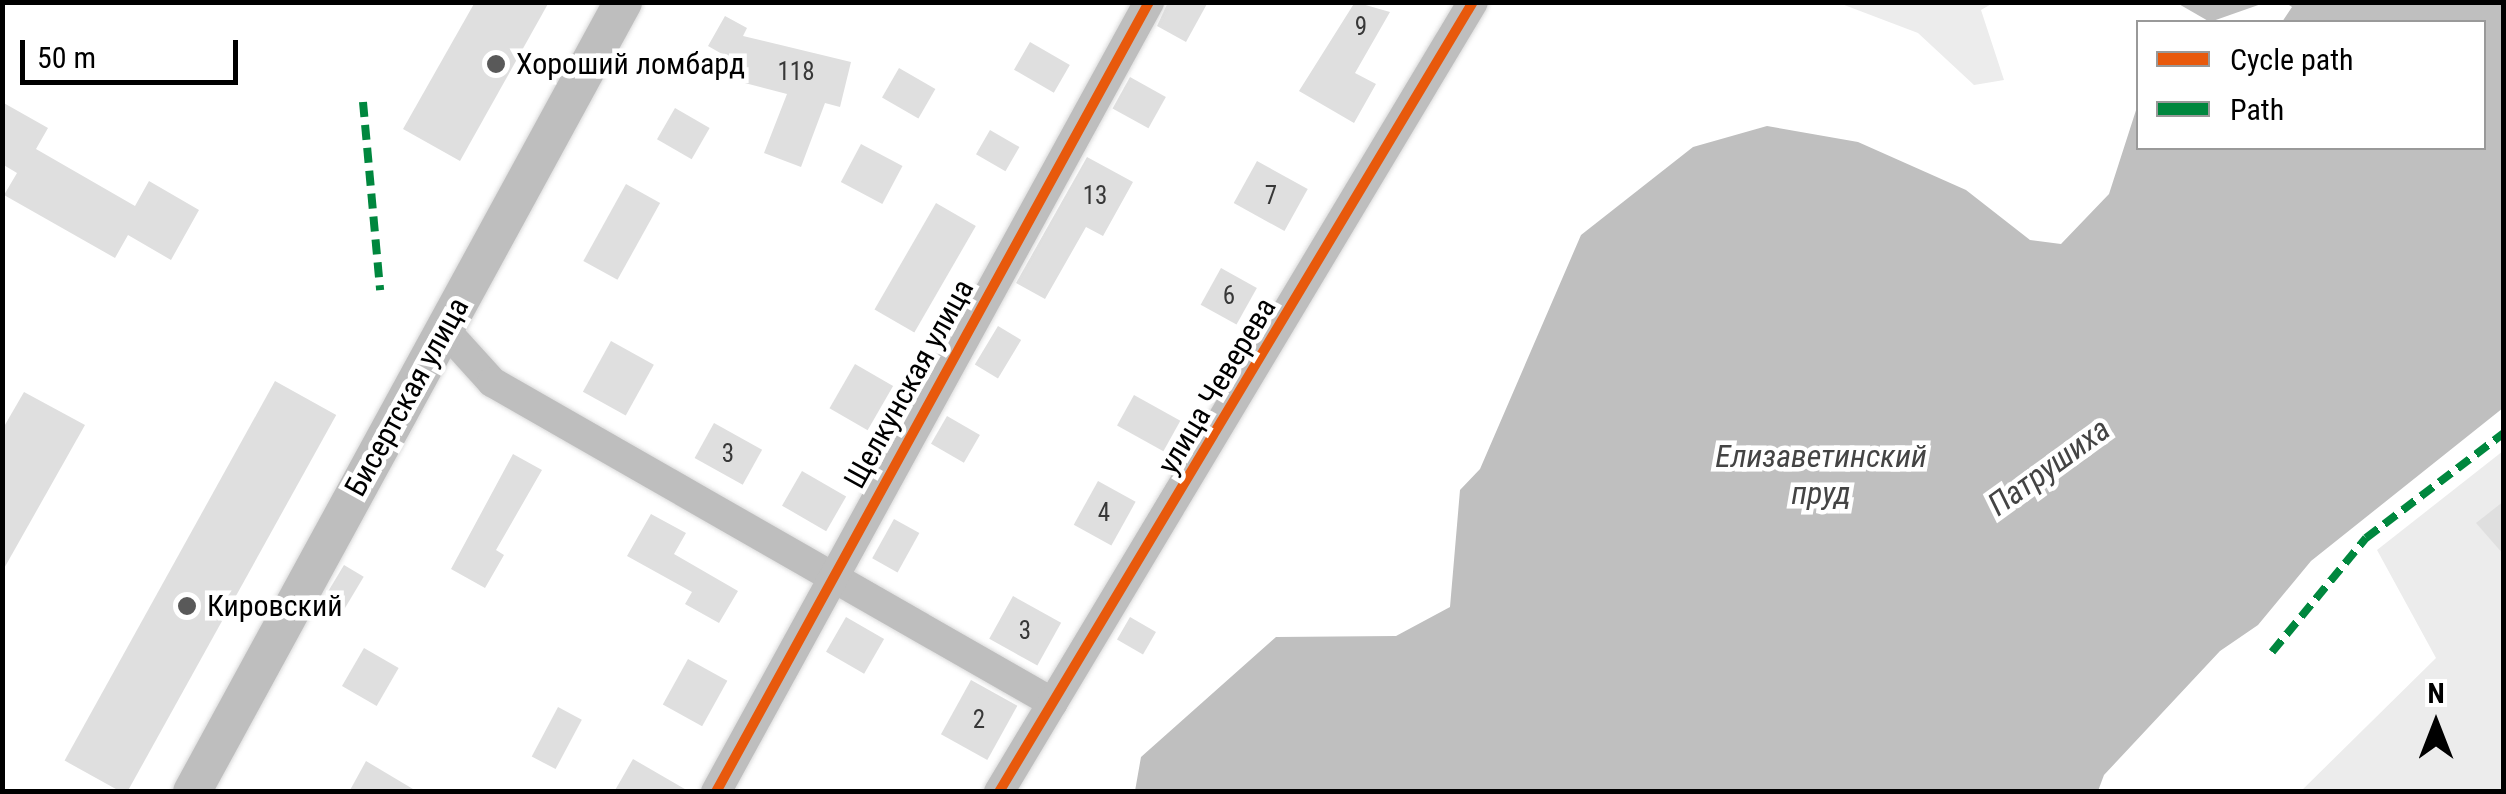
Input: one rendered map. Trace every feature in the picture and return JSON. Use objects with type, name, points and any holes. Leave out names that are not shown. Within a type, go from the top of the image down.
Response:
[{"type":"main road","name":"Бисертская улица","points":[[192,792],[623,2]]},
{"type":"street","name":"Щелкунская улица","points":[[716,792],[1149,2]]},
{"type":"street","name":"улица Чеверева","points":[[999,792],[1473,2]]},
{"type":"street","points":[[444,329],[492,382],[1053,702]]},
{"type":"shaded area","points":[[1839,3],[1993,3],[1981,10],[2004,80],[1974,85],[1918,33]]},
{"type":"shaded area","points":[[2503,451],[2503,791],[2300,792],[2436,658],[2377,550]]},
{"type":"water","points":[[2177,3],[2264,3],[2216,20],[2207,20]]},
{"type":"water","name":"Елизаветинский пруд","points":[[2286,3],[2503,3],[2503,408],[2311,561],[2258,625],[2220,651],[2104,775],[2098,791],[1135,791],[1141,757],[1276,637],[1396,636],[1450,607],[1460,490],[1480,469],[1581,235],[1693,147],[1767,126],[1858,142],[1966,190],[2030,240],[2061,244],[2109,194],[2136,110],[2136,150],[2486,150],[2486,20],[2283,20],[2292,7]]},
{"type":"building","points":[[475,2],[549,2],[460,161],[403,129]]},
{"type":"building","points":[[1168,2],[1208,2],[1186,42],[1157,26]]},
{"type":"building","points":[[1355,2],[1390,12],[1355,73],[1376,84],[1354,123],[1299,91]]},
{"type":"building","points":[[725,16],[747,28],[743,36],[851,62],[840,107],[825,103],[801,167],[764,153],[787,94],[741,82],[745,67],[708,46]]},
{"type":"building","points":[[1030,42],[1070,65],[1054,93],[1014,70]]},
{"type":"building","points":[[899,68],[935,89],[918,118],[882,97]]},
{"type":"building","points":[[1130,77],[1166,97],[1148,128],[1113,108]]},
{"type":"building","points":[[2,102],[48,128],[36,149],[135,206],[149,181],[199,210],[171,260],[128,235],[115,258],[4,195],[17,173],[2,164]]},
{"type":"building","points":[[675,108],[710,128],[692,159],[657,139]]},
{"type":"building","points":[[990,130],[1019,147],[1005,171],[976,154]]},
{"type":"building","points":[[861,144],[902,166],[882,204],[841,182]]},
{"type":"building","points":[[1087,157],[1133,182],[1103,236],[1086,227],[1045,299],[1016,283]]},
{"type":"building","points":[[1257,161],[1308,189],[1284,231],[1234,203]]},
{"type":"building","points":[[626,184],[660,203],[617,280],[583,261]]},
{"type":"building","points":[[936,203],[976,226],[914,333],[874,310]]},
{"type":"building","points":[[1221,268],[1257,288],[1236,325],[1201,305]]},
{"type":"building","points":[[998,326],[1021,340],[998,378],[975,365]]},
{"type":"building","points":[[611,341],[654,365],[626,415],[583,392]]},
{"type":"building","points":[[855,364],[893,386],[868,430],[830,408]]},
{"type":"building","points":[[275,381],[336,415],[127,792],[65,761]]},
{"type":"building","points":[[24,392],[85,425],[2,572],[2,430]]},
{"type":"building","points":[[1134,395],[1180,421],[1163,451],[1117,426]]},
{"type":"building","points":[[947,416],[980,435],[964,463],[931,444]]},
{"type":"building","points":[[714,423],[762,450],[743,485],[695,458]]},
{"type":"building","points":[[513,454],[542,470],[496,550],[504,555],[485,588],[451,569]]},
{"type":"building","points":[[802,471],[846,496],[826,531],[782,506]]},
{"type":"building","points":[[1098,481],[1136,502],[1111,546],[1074,525]]},
{"type":"building","points":[[2504,501],[2504,555],[2476,523]]},
{"type":"building","points":[[651,514],[686,533],[674,554],[738,591],[719,623],[685,604],[692,592],[627,556]]},
{"type":"building","points":[[894,519],[919,533],[898,572],[872,558]]},
{"type":"building","points":[[344,565],[364,577],[338,620],[318,608]]},
{"type":"building","points":[[1013,596],[1061,623],[1037,666],[989,639]]},
{"type":"building","points":[[846,617],[884,639],[864,674],[826,652]]},
{"type":"building","points":[[1130,617],[1156,632],[1143,655],[1117,640]]},
{"type":"building","points":[[364,648],[399,668],[377,706],[342,686]]},
{"type":"building","points":[[688,659],[727,681],[702,726],[663,704]]},
{"type":"building","points":[[971,680],[1017,706],[987,760],[941,734]]},
{"type":"building","points":[[558,707],[582,720],[556,769],[532,756]]},
{"type":"building","points":[[633,759],[690,792],[614,792]]},
{"type":"building","points":[[366,761],[418,792],[349,792]]},
{"type":"marked path","points":[[363,102],[380,290]]},
{"type":"marked path","points":[[2272,652],[2366,538],[2504,433]]},
{"type":"cycle path","points":[[716,792],[1149,2]]},
{"type":"cycle path","points":[[999,792],[1473,2]]},
{"type":"place","name":"Хороший ломбард","points":[[496,64]]},
{"type":"place","name":"Кировский","points":[[187,606]]},
{"type":"water label","name":"Патрушиха","points":[[2049,467]]}]
